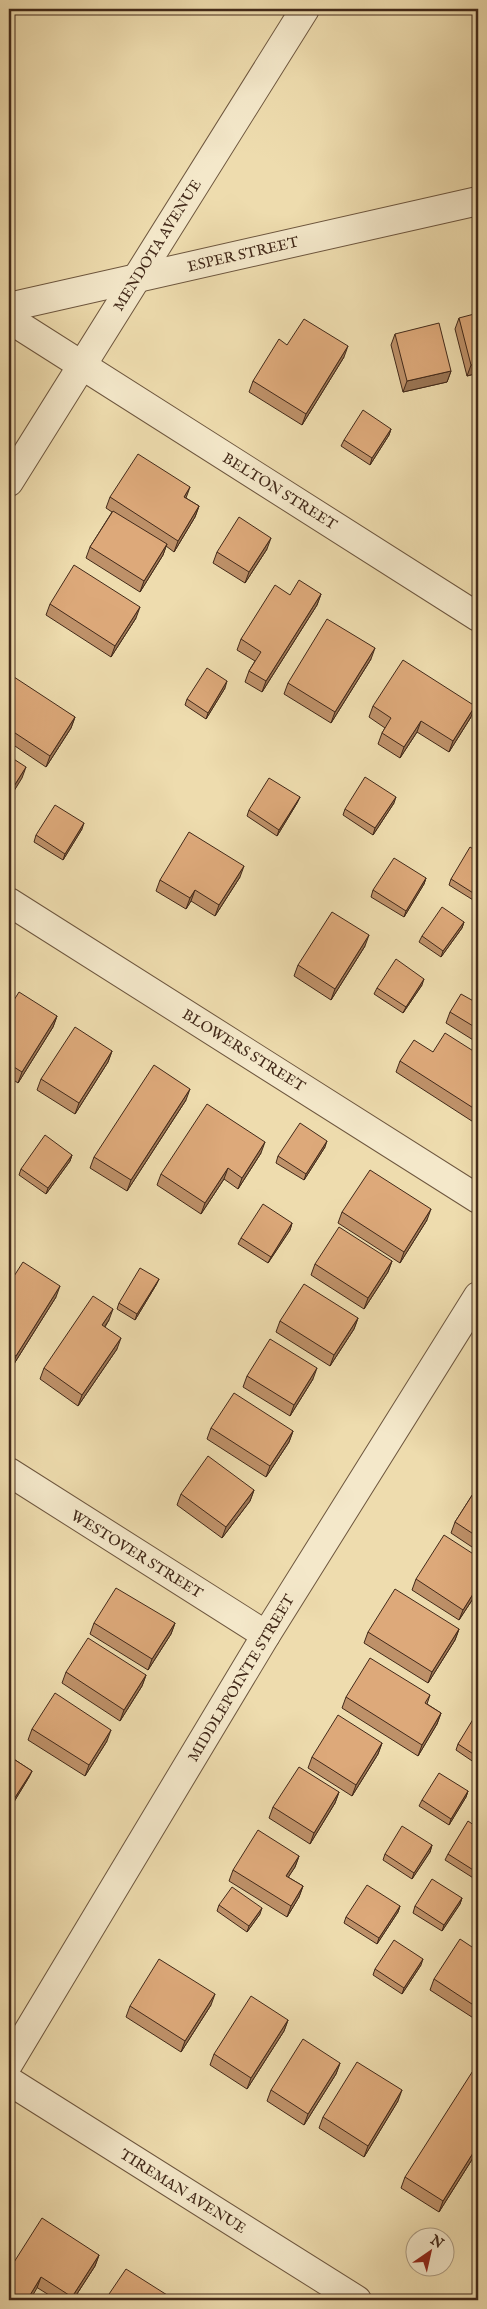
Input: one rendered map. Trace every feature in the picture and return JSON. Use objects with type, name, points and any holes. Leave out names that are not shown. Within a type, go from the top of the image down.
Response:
[{"type":"street","name":"MENDOTA AVENUE","points":[[9,482],[305,9]]},
{"type":"street","name":"ESPER STREET","points":[[9,307],[478,201]]},
{"type":"street","name":"BELTON STREET","points":[[9,319],[478,617]]},
{"type":"street","name":"BLOWERS STREET","points":[[9,902],[478,1199]]},
{"type":"street","name":"MIDDLEPOINTE STREET","points":[[9,2062],[266,1635],[478,1296]]},
{"type":"street","name":"WESTOVER STREET","points":[[9,1472],[266,1635]]},
{"type":"street","name":"TIREMAN AVENUE","points":[[9,2081],[356,2300]]},
{"type":"building","points":[[478,313],[478,363],[471,365],[459,318]]},
{"type":"building","points":[[304,319],[348,346],[306,414],[253,381],[279,339],[287,345]]},
{"type":"building","points":[[439,323],[451,371],[407,381],[395,334]]},
{"type":"building","points":[[363,410],[391,429],[372,458],[344,440]]},
{"type":"building","points":[[138,454],[190,487],[184,497],[199,506],[178,541],[110,497]]},
{"type":"building","points":[[113,511],[167,544],[144,581],[90,547]]},
{"type":"building","points":[[239,517],[271,538],[249,572],[217,552]]},
{"type":"building","points":[[74,565],[140,607],[115,646],[50,604]]},
{"type":"building","points":[[299,580],[321,594],[266,681],[249,671],[261,652],[241,639],[275,585],[290,595]]},
{"type":"building","points":[[327,619],[375,648],[335,712],[288,683]]},
{"type":"building","points":[[403,660],[475,706],[453,741],[421,721],[404,747],[382,733],[391,718],[373,706]]},
{"type":"building","points":[[207,668],[227,681],[208,713],[187,699]]},
{"type":"building","points":[[11,675],[75,717],[50,756],[9,729],[9,679]]},
{"type":"building","points":[[9,756],[26,767],[9,794]]},
{"type":"building","points":[[365,777],[396,797],[375,828],[345,809]]},
{"type":"building","points":[[269,778],[300,797],[279,830],[249,810]]},
{"type":"building","points":[[55,805],[84,823],[65,854],[36,835]]},
{"type":"building","points":[[189,832],[244,866],[219,905],[195,890],[190,898],[160,880]]},
{"type":"building","points":[[470,847],[478,852],[478,896],[451,879]]},
{"type":"building","points":[[394,858],[426,878],[406,911],[373,890]]},
{"type":"building","points":[[442,907],[464,922],[443,951],[422,936]]},
{"type":"building","points":[[332,912],[369,935],[335,989],[298,965]]},
{"type":"building","points":[[396,959],[424,979],[406,1007],[377,988]]},
{"type":"building","points":[[19,992],[57,1016],[22,1072],[9,1064],[9,1008]]},
{"type":"building","points":[[461,994],[477,1003],[478,1001],[478,1029],[450,1012]]},
{"type":"building","points":[[75,1027],[112,1051],[79,1103],[41,1079]]},
{"type":"building","points":[[445,1033],[478,1054],[478,1111],[400,1061],[414,1040],[433,1052]]},
{"type":"building","points":[[154,1065],[190,1089],[131,1180],[94,1157]]},
{"type":"building","points":[[207,1104],[265,1142],[242,1178],[228,1168],[205,1203],[161,1174]]},
{"type":"building","points":[[300,1123],[327,1141],[306,1174],[278,1156]]},
{"type":"building","points":[[45,1135],[72,1155],[48,1188],[21,1169]]},
{"type":"building","points":[[370,1170],[431,1209],[404,1252],[342,1212]]},
{"type":"building","points":[[263,1204],[292,1223],[271,1257],[241,1238]]},
{"type":"building","points":[[339,1227],[392,1261],[368,1298],[315,1264]]},
{"type":"building","points":[[23,1262],[60,1286],[16,1356],[9,1352],[9,1284]]},
{"type":"building","points":[[140,1268],[159,1279],[137,1314],[119,1303]]},
{"type":"building","points":[[304,1284],[358,1318],[334,1355],[280,1321]]},
{"type":"building","points":[[93,1296],[113,1309],[102,1325],[121,1338],[82,1395],[44,1368]]},
{"type":"building","points":[[270,1339],[317,1368],[294,1405],[247,1376]]},
{"type":"building","points":[[234,1393],[293,1431],[270,1466],[211,1428]]},
{"type":"building","points":[[208,1456],[254,1490],[226,1527],[181,1494]]},
{"type":"building","points":[[478,1486],[478,1537],[455,1522]]},
{"type":"building","points":[[444,1535],[478,1557],[478,1586],[463,1610],[416,1579]]},
{"type":"building","points":[[116,1588],[175,1623],[152,1659],[94,1623]]},
{"type":"building","points":[[395,1589],[459,1629],[432,1672],[368,1632]]},
{"type":"building","points":[[88,1638],[146,1675],[124,1710],[66,1672]]},
{"type":"building","points":[[370,1658],[430,1695],[425,1703],[441,1713],[422,1745],[346,1697]]},
{"type":"building","points":[[55,1693],[111,1730],[89,1765],[32,1729]]},
{"type":"building","points":[[338,1715],[382,1743],[356,1785],[312,1757]]},
{"type":"building","points":[[475,1716],[478,1718],[478,1757],[458,1744]]},
{"type":"building","points":[[9,1756],[32,1771],[14,1799],[9,1795]]},
{"type":"building","points":[[299,1767],[339,1792],[314,1833],[273,1807]]},
{"type":"building","points":[[439,1773],[468,1791],[451,1819],[422,1800]]},
{"type":"building","points":[[468,1821],[478,1828],[478,1873],[448,1854]]},
{"type":"building","points":[[402,1826],[432,1845],[414,1873],[385,1854]]},
{"type":"building","points":[[258,1830],[299,1856],[286,1876],[303,1886],[291,1906],[233,1870]]},
{"type":"building","points":[[432,1879],[462,1898],[444,1925],[415,1906]]},
{"type":"building","points":[[367,1885],[400,1906],[379,1938],[346,1917]]},
{"type":"building","points":[[232,1887],[262,1908],[249,1926],[219,1905]]},
{"type":"building","points":[[460,1939],[478,1951],[478,2008],[434,1979]]},
{"type":"building","points":[[394,1940],[423,1959],[404,1988],[375,1969]]},
{"type":"building","points":[[159,1959],[215,1994],[185,2041],[130,2006]]},
{"type":"building","points":[[251,1996],[288,2020],[251,2078],[214,2054]]},
{"type":"building","points":[[303,2039],[340,2063],[308,2114],[271,2090]]},
{"type":"building","points":[[357,2062],[402,2090],[368,2146],[323,2117]]},
{"type":"building","points":[[476,2066],[478,2068],[478,2145],[443,2201],[405,2177]]},
{"type":"building","points":[[42,2218],[99,2255],[72,2297],[41,2277],[27,2300],[9,2300],[9,2270]]},
{"type":"building","points":[[126,2269],[175,2300],[105,2300]]}]
